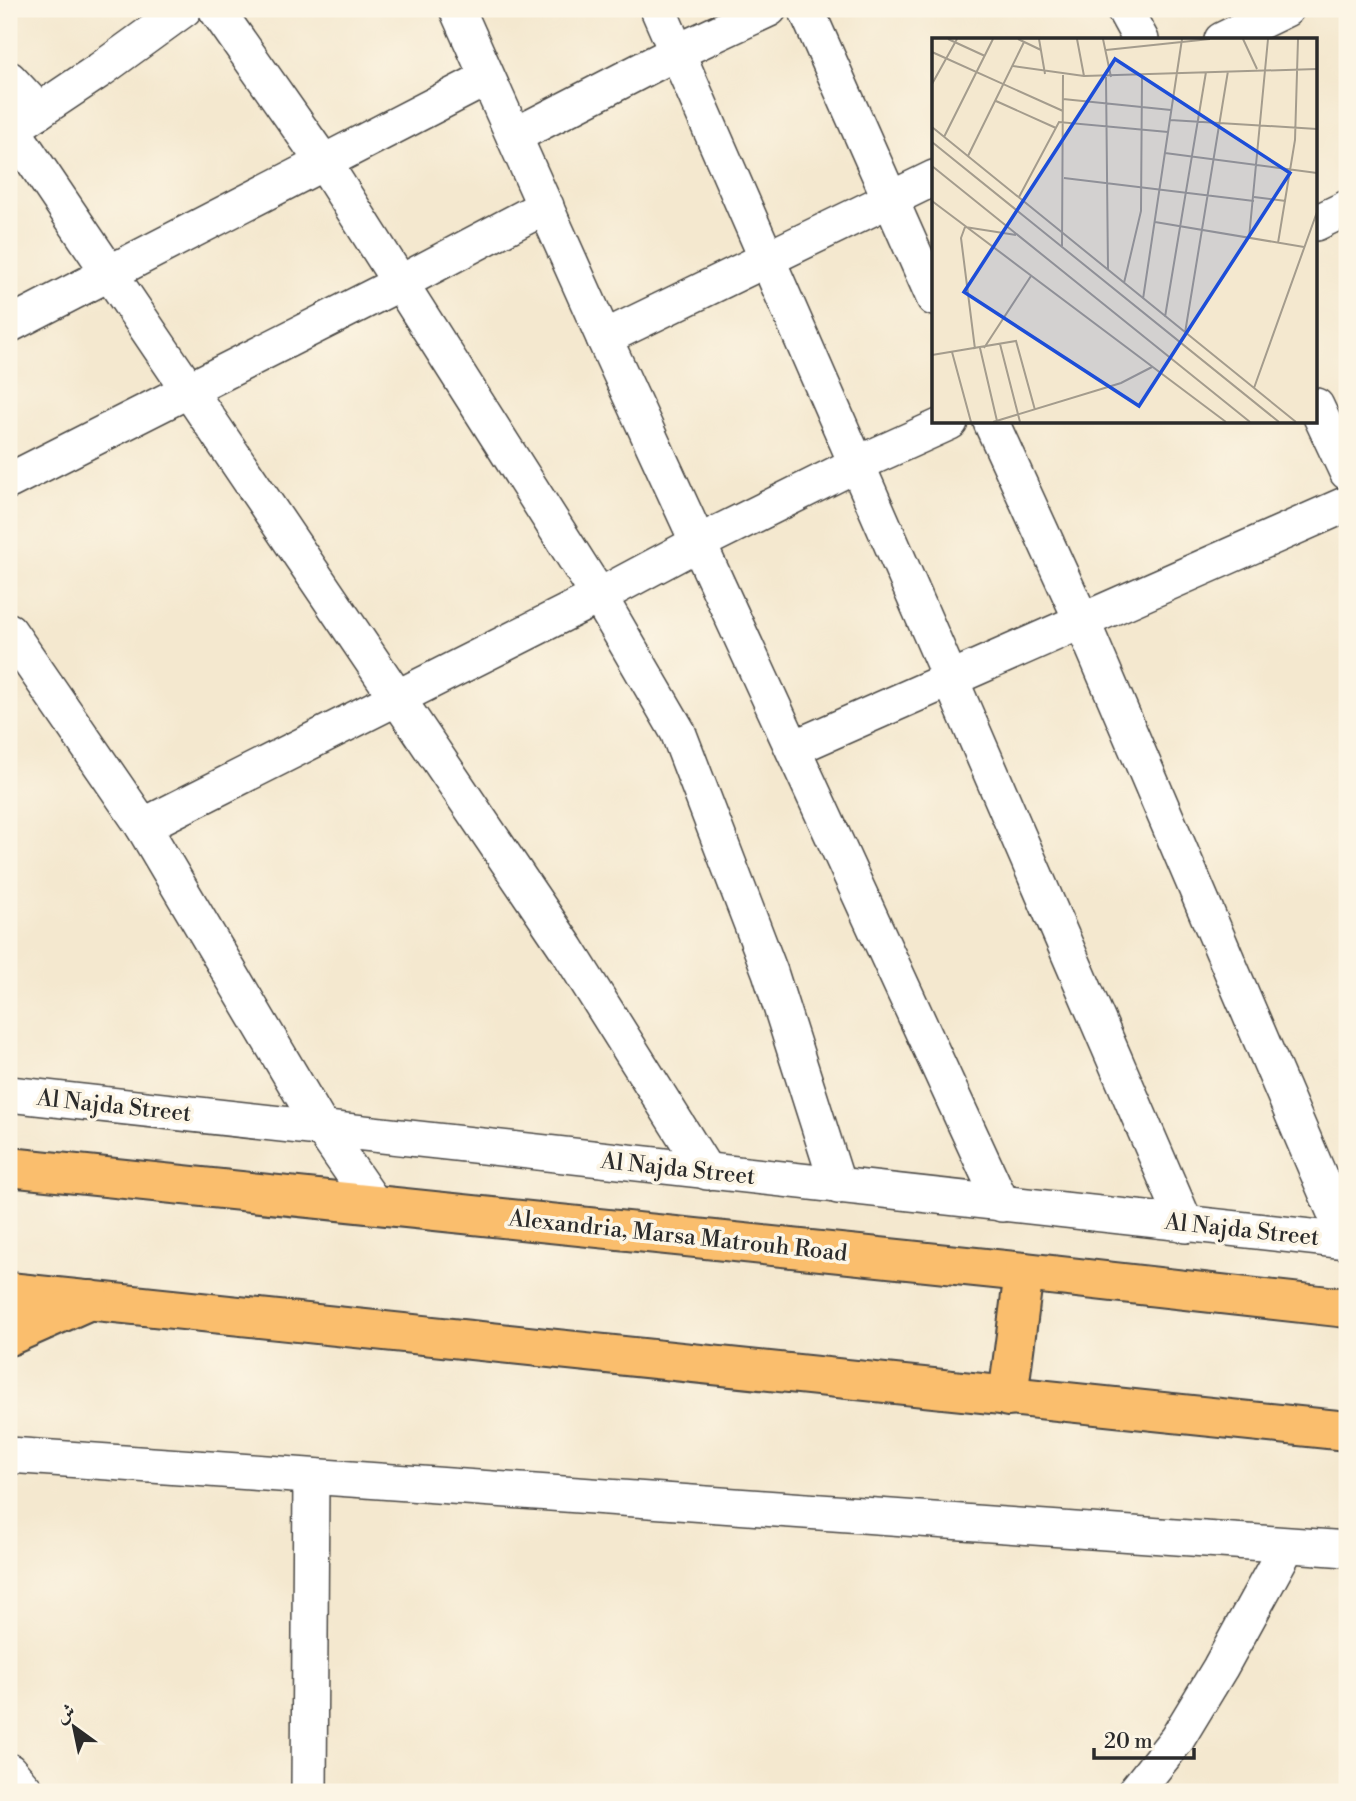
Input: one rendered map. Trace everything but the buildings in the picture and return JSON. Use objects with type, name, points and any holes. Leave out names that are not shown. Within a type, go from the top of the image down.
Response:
[{"type":"main road","name":"Alexandria, Marsa Matrouh Road","points":[[9,1167],[1347,1308]]},
{"type":"main road","points":[[1008,1397],[1024,1272]]},
{"type":"main road","points":[[9,1292],[1347,1431]]},
{"type":"main road","points":[[9,1336],[91,1300]]},
{"type":"street","points":[[20,124],[184,9]]},
{"type":"street","points":[[216,9],[324,163],[599,596],[678,732],[770,972],[838,1186]]},
{"type":"street","points":[[457,9],[604,338],[1002,1204]]},
{"type":"street","points":[[658,9],[1186,1225]]},
{"type":"street","points":[[514,136],[677,52],[769,9]]},
{"type":"street","points":[[806,9],[932,294]]},
{"type":"street","points":[[1124,9],[1139,38]]},
{"type":"street","points":[[1226,38],[1286,9]]},
{"type":"street","points":[[9,325],[487,78]]},
{"type":"street","points":[[9,79],[20,124],[109,272],[567,949],[707,1172]]},
{"type":"street","points":[[604,338],[932,179]]},
{"type":"street","points":[[9,481],[400,283],[545,206]]},
{"type":"street","points":[[1318,222],[1347,208]]},
{"type":"street","points":[[1318,410],[1347,472]]},
{"type":"street","points":[[143,826],[599,596],[700,542],[857,464],[946,424]]},
{"type":"street","points":[[992,424],[1082,621],[1347,1241]]},
{"type":"street","points":[[794,748],[1347,504]]},
{"type":"street","points":[[9,631],[143,826],[323,1130],[375,1205]]},
{"type":"street","name":"Al Najda Street","points":[[9,1094],[1347,1241]]},
{"type":"street","points":[[9,1455],[1347,1549]]},
{"type":"street","points":[[309,1792],[311,1477]]},
{"type":"street","points":[[1135,1792],[1177,1739],[1220,1668],[1287,1546]]},
{"type":"street","points":[[9,1771],[27,1792]]}]
